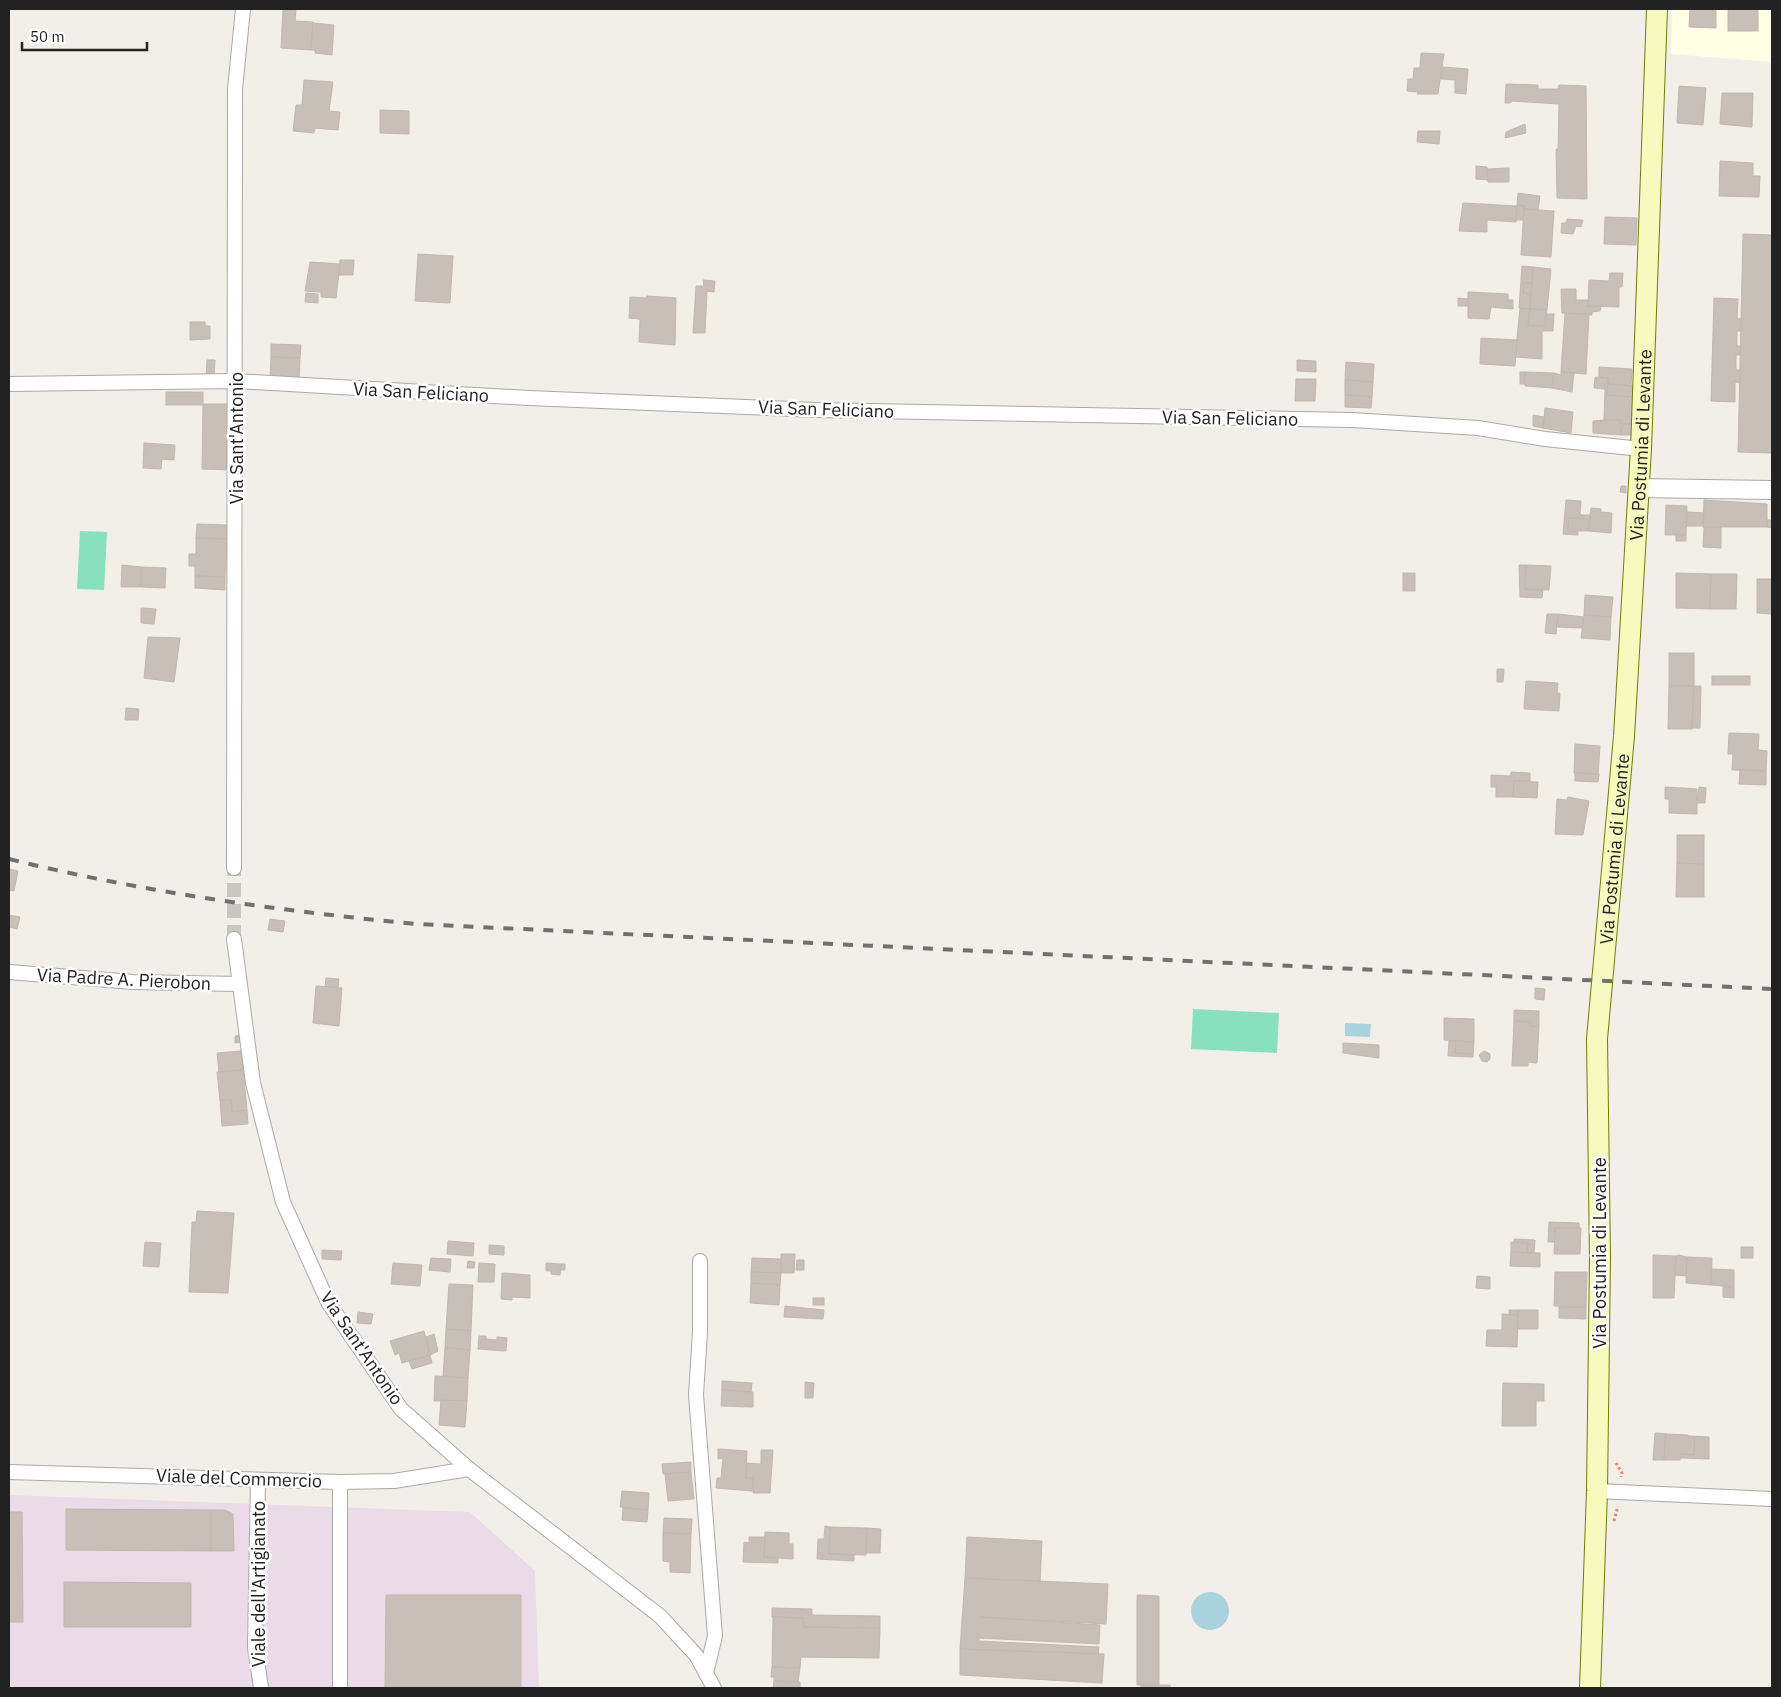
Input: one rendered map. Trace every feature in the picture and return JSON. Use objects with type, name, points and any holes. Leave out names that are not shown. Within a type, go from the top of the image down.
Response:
[{"type":"main road","name":"Via Postumia di Levante","points":[[1590,1688],[1597,1491],[1600,1258],[1597,1039],[1624,736],[1641,449],[1657,9]]},
{"type":"street","name":"Via Sant'Antonio","points":[[234,868],[235,90],[243,9]]},
{"type":"street","name":"Via San Feliciano","points":[[9,384],[236,381],[539,399],[816,410],[1352,420],[1478,428],[1545,439],[1641,449]]},
{"type":"street","points":[[1638,488],[1772,490]]},
{"type":"street","name":"Via Sant'Antonio","points":[[234,939],[253,1084],[283,1202],[328,1302],[401,1408],[469,1469],[660,1616],[696,1655],[714,1688]]},
{"type":"street","name":"Via Padre A. Pierobon","points":[[9,972],[133,982],[239,984]]},
{"type":"street","points":[[700,1261],[696,1395],[715,1636],[706,1673]]},
{"type":"street","name":"Viale del Commercio","points":[[9,1472],[340,1482],[394,1481],[469,1469]]},
{"type":"street","name":"Viale dell'Artigianato","points":[[258,1480],[255,1647],[260,1688]]},
{"type":"street","points":[[340,1482],[340,1688]]},
{"type":"street","points":[[1597,1491],[1772,1499]]},
{"type":"shaded area","points":[[1672,9],[1772,9],[1772,62],[1671,54]]},
{"type":"shaded area","points":[[9,1495],[470,1512],[535,1571],[539,1688],[9,1688]]},
{"type":"green space","points":[[80,531],[107,532],[104,590],[77,589]]},
{"type":"green space","points":[[1193,1009],[1279,1013],[1277,1053],[1191,1049]]},
{"type":"water","points":[[1345,1023],[1371,1024],[1370,1037],[1345,1036]]},
{"type":"water","points":[[1210,1592],[1224,1597],[1229,1611],[1224,1625],[1210,1630],[1196,1625],[1191,1611],[1196,1597]]},
{"type":"building","points":[[1690,9],[1716,9],[1716,28],[1689,27]]},
{"type":"building","points":[[1728,9],[1758,9],[1758,31],[1728,31]]},
{"type":"building","points":[[283,10],[296,10],[295,21],[313,22],[311,50],[281,48]]},
{"type":"building","points":[[313,23],[334,25],[332,55],[315,53],[315,50],[311,50]]},
{"type":"building","points":[[1421,53],[1444,54],[1438,94],[1417,94],[1418,92],[1407,91],[1408,79],[1413,79],[1414,68],[1420,68]]},
{"type":"building","points":[[1443,67],[1468,69],[1466,94],[1455,93],[1455,80],[1441,79]]},
{"type":"building","points":[[304,80],[333,82],[329,111],[340,112],[338,130],[315,128],[314,133],[293,131],[296,105],[302,105]]},
{"type":"building","points":[[1506,84],[1538,85],[1538,89],[1558,89],[1559,85],[1586,86],[1587,199],[1557,198],[1556,149],[1558,149],[1559,104],[1511,101],[1510,103],[1505,103]]},
{"type":"building","points":[[1679,86],[1706,88],[1703,125],[1677,123]]},
{"type":"building","points":[[1722,93],[1753,93],[1752,127],[1720,124]]},
{"type":"building","points":[[380,110],[409,111],[409,134],[380,133]]},
{"type":"building","points":[[1525,124],[1526,133],[1505,138],[1506,132]]},
{"type":"building","points":[[1418,131],[1440,131],[1439,144],[1417,142]]},
{"type":"building","points":[[1720,161],[1753,163],[1753,176],[1760,176],[1759,197],[1719,196]]},
{"type":"building","points":[[1476,166],[1487,167],[1488,180],[1476,179]]},
{"type":"building","points":[[1509,168],[1509,182],[1488,182],[1487,169]]},
{"type":"building","points":[[1518,193],[1540,196],[1538,210],[1524,209],[1524,206],[1517,205]]},
{"type":"building","points":[[1463,203],[1517,206],[1516,222],[1487,220],[1487,232],[1459,231]]},
{"type":"building","points":[[1517,205],[1524,206],[1523,220],[1516,220]]},
{"type":"building","points":[[1524,209],[1554,211],[1551,257],[1521,255]]},
{"type":"building","points":[[1605,217],[1637,218],[1636,245],[1604,244]]},
{"type":"building","points":[[1567,219],[1583,220],[1581,227],[1576,226],[1573,234],[1561,233],[1562,223],[1566,223]]},
{"type":"building","points":[[1743,234],[1772,235],[1772,453],[1738,452]]},
{"type":"building","points":[[418,254],[453,256],[450,303],[415,301]]},
{"type":"building","points":[[340,260],[354,260],[353,275],[339,275]]},
{"type":"building","points":[[310,262],[340,264],[336,298],[321,297],[321,292],[305,291]]},
{"type":"building","points":[[1522,266],[1533,267],[1532,283],[1524,283],[1523,293],[1531,294],[1530,309],[1519,308]]},
{"type":"building","points":[[1533,267],[1551,269],[1547,310],[1530,309]]},
{"type":"building","points":[[1610,273],[1623,273],[1622,287],[1619,287],[1619,307],[1588,306],[1589,280],[1609,281]]},
{"type":"building","points":[[703,280],[715,281],[714,292],[707,291],[705,333],[693,333],[696,286],[704,286]]},
{"type":"building","points":[[1524,283],[1532,283],[1531,294],[1523,293]]},
{"type":"building","points":[[1561,289],[1576,289],[1576,300],[1588,300],[1588,306],[1601,306],[1600,311],[1592,312],[1592,315],[1562,313]]},
{"type":"building","points":[[1468,292],[1508,294],[1508,300],[1513,300],[1513,309],[1491,307],[1489,319],[1468,318]]},
{"type":"building","points":[[306,293],[318,294],[318,303],[305,302]]},
{"type":"building","points":[[647,296],[676,298],[675,345],[639,342],[640,319],[629,318],[630,297],[646,298]]},
{"type":"building","points":[[1458,298],[1468,299],[1468,306],[1458,306]]},
{"type":"building","points":[[1714,298],[1738,299],[1737,318],[1741,319],[1741,331],[1737,331],[1737,346],[1741,346],[1740,355],[1736,355],[1736,370],[1740,370],[1740,383],[1735,382],[1735,402],[1711,401]]},
{"type":"building","points":[[1520,308],[1530,309],[1528,325],[1545,326],[1546,314],[1554,314],[1553,331],[1542,331],[1542,359],[1515,357]]},
{"type":"building","points":[[1530,309],[1547,310],[1545,326],[1528,325]]},
{"type":"building","points":[[1565,313],[1589,314],[1586,374],[1561,372]]},
{"type":"building","points":[[190,322],[205,322],[205,326],[210,326],[210,339],[190,340]]},
{"type":"building","points":[[1481,338],[1517,340],[1515,366],[1480,364]]},
{"type":"building","points":[[271,344],[301,345],[300,358],[271,357]]},
{"type":"building","points":[[271,357],[300,358],[299,380],[270,378]]},
{"type":"building","points":[[207,360],[215,360],[214,377],[206,378]]},
{"type":"building","points":[[1297,360],[1316,361],[1316,372],[1297,371]]},
{"type":"building","points":[[1346,362],[1374,364],[1373,382],[1345,380]]},
{"type":"building","points":[[1599,367],[1632,369],[1631,386],[1608,384],[1608,378],[1599,377]]},
{"type":"building","points":[[1520,372],[1525,372],[1525,384],[1520,384]]},
{"type":"building","points":[[1525,372],[1554,373],[1552,388],[1525,386]]},
{"type":"building","points":[[1561,372],[1574,373],[1572,392],[1552,388],[1554,373],[1561,375]]},
{"type":"building","points":[[1595,377],[1608,378],[1607,395],[1635,397],[1632,424],[1620,424],[1620,420],[1604,420],[1605,389],[1594,388]]},
{"type":"building","points":[[1296,379],[1316,379],[1315,401],[1295,401]]},
{"type":"building","points":[[1345,380],[1373,382],[1372,397],[1345,395]]},
{"type":"building","points":[[1608,384],[1635,386],[1635,397],[1607,395]]},
{"type":"building","points":[[166,392],[203,392],[203,405],[166,405]]},
{"type":"building","points":[[1345,395],[1372,397],[1371,408],[1345,407]]},
{"type":"building","points":[[203,404],[232,404],[231,470],[202,469]]},
{"type":"building","points":[[1545,408],[1573,412],[1571,433],[1543,428]]},
{"type":"building","points":[[1533,415],[1544,417],[1543,428],[1533,426]]},
{"type":"building","points":[[1620,420],[1621,435],[1593,433],[1593,421]]},
{"type":"building","points":[[1622,424],[1632,424],[1632,435],[1621,435]]},
{"type":"building","points":[[144,443],[175,445],[174,460],[162,459],[161,469],[143,468]]},
{"type":"building","points":[[1621,486],[1626,486],[1626,493],[1620,492]]},
{"type":"building","points":[[1566,500],[1581,501],[1580,514],[1583,515],[1583,519],[1569,518],[1568,531],[1578,532],[1578,535],[1563,534]]},
{"type":"building","points":[[1704,500],[1767,504],[1767,527],[1703,527]]},
{"type":"building","points":[[1666,505],[1687,506],[1686,535],[1665,535]]},
{"type":"building","points":[[1591,508],[1601,509],[1601,512],[1612,513],[1611,533],[1588,531]]},
{"type":"building","points":[[1687,512],[1704,513],[1703,526],[1686,526]]},
{"type":"building","points":[[1583,515],[1590,515],[1588,531],[1568,531],[1569,518],[1583,519]]},
{"type":"building","points":[[1767,520],[1772,520],[1772,528],[1767,527]]},
{"type":"building","points":[[197,524],[227,525],[227,539],[196,538]]},
{"type":"building","points":[[1704,527],[1721,527],[1721,548],[1703,547]]},
{"type":"building","points":[[1676,535],[1686,535],[1686,541],[1676,541]]},
{"type":"building","points":[[196,538],[227,539],[225,577],[195,576],[195,566],[189,566],[189,554],[196,554]]},
{"type":"building","points":[[122,565],[141,567],[141,587],[121,587]]},
{"type":"building","points":[[1519,565],[1526,565],[1525,589],[1543,590],[1542,598],[1520,597]]},
{"type":"building","points":[[1526,565],[1551,566],[1549,590],[1525,589]]},
{"type":"building","points":[[141,567],[166,568],[165,588],[141,587]]},
{"type":"building","points":[[1403,573],[1415,573],[1415,591],[1403,591]]},
{"type":"building","points":[[1676,573],[1711,574],[1710,609],[1676,608]]},
{"type":"building","points":[[1711,574],[1737,574],[1736,609],[1710,609]]},
{"type":"building","points":[[195,576],[225,577],[225,590],[195,588]]},
{"type":"building","points":[[1757,579],[1772,579],[1772,614],[1757,613]]},
{"type":"building","points":[[1585,595],[1613,597],[1611,617],[1584,615]]},
{"type":"building","points":[[141,608],[156,609],[154,624],[141,623]]},
{"type":"building","points":[[1547,614],[1558,614],[1556,634],[1545,633]]},
{"type":"building","points":[[1558,614],[1584,617],[1582,628],[1557,627]]},
{"type":"building","points":[[1584,615],[1611,617],[1610,640],[1581,638]]},
{"type":"building","points":[[148,637],[180,638],[174,682],[144,678]]},
{"type":"building","points":[[1669,653],[1694,653],[1694,686],[1669,686]]},
{"type":"building","points":[[1497,669],[1504,669],[1503,682],[1497,682]]},
{"type":"building","points":[[1712,676],[1750,676],[1750,685],[1712,685]]},
{"type":"building","points":[[1526,681],[1558,683],[1557,693],[1560,693],[1559,711],[1524,709]]},
{"type":"building","points":[[1669,686],[1694,686],[1692,729],[1668,729]]},
{"type":"building","points":[[1694,686],[1701,686],[1700,728],[1692,728]]},
{"type":"building","points":[[126,708],[139,709],[138,720],[125,720]]},
{"type":"building","points":[[1729,733],[1759,734],[1758,750],[1767,751],[1766,771],[1732,770],[1733,754],[1728,754]]},
{"type":"building","points":[[1575,744],[1600,746],[1598,775],[1574,773]]},
{"type":"building","points":[[1740,770],[1766,771],[1766,785],[1739,784]]},
{"type":"building","points":[[1511,772],[1530,773],[1530,781],[1514,781],[1513,797],[1496,797],[1496,787],[1491,787],[1491,775],[1510,776]]},
{"type":"building","points":[[1575,773],[1599,774],[1598,782],[1575,781]]},
{"type":"building","points":[[1514,781],[1538,782],[1537,798],[1513,797]]},
{"type":"building","points":[[1665,787],[1697,789],[1697,814],[1669,813],[1669,799],[1665,799]]},
{"type":"building","points":[[1699,787],[1706,788],[1705,803],[1697,803]]},
{"type":"building","points":[[1568,797],[1589,801],[1583,835],[1555,834],[1557,799],[1567,800]]},
{"type":"building","points":[[1677,835],[1704,835],[1704,864],[1677,863]]},
{"type":"building","points":[[1677,863],[1704,864],[1704,897],[1676,897]]},
{"type":"building","points":[[9,869],[18,871],[14,891],[9,890]]},
{"type":"building","points":[[9,915],[20,917],[17,929],[9,927]]},
{"type":"building","points":[[270,919],[285,921],[283,932],[268,930]]},
{"type":"building","points":[[326,978],[339,979],[338,987],[325,987]]},
{"type":"building","points":[[316,986],[342,988],[339,1026],[313,1023]]},
{"type":"building","points":[[1535,988],[1545,989],[1544,1000],[1535,999]]},
{"type":"building","points":[[1514,1010],[1539,1011],[1539,1026],[1530,1026],[1530,1022],[1514,1021]]},
{"type":"building","points":[[1444,1018],[1474,1019],[1474,1042],[1444,1040]]},
{"type":"building","points":[[1514,1021],[1530,1022],[1530,1026],[1539,1026],[1537,1063],[1528,1062],[1528,1066],[1512,1066]]},
{"type":"building","points":[[240,1035],[241,1042],[235,1043],[235,1036]]},
{"type":"building","points":[[1449,1041],[1456,1041],[1455,1053],[1473,1054],[1473,1057],[1448,1056]]},
{"type":"building","points":[[1456,1041],[1474,1042],[1473,1054],[1455,1053]]},
{"type":"building","points":[[1343,1043],[1379,1045],[1379,1058],[1343,1053]]},
{"type":"building","points":[[241,1051],[243,1070],[219,1072],[217,1053]]},
{"type":"building","points":[[1484,1051],[1490,1054],[1490,1059],[1487,1062],[1482,1061],[1479,1055]]},
{"type":"building","points":[[243,1070],[247,1110],[232,1112],[231,1100],[220,1100],[217,1072]]},
{"type":"building","points":[[220,1100],[231,1100],[232,1112],[247,1110],[248,1124],[222,1126]]},
{"type":"building","points":[[197,1211],[234,1213],[228,1293],[189,1292],[192,1222],[196,1222]]},
{"type":"building","points":[[1549,1222],[1579,1223],[1579,1228],[1555,1228],[1555,1242],[1548,1242]]},
{"type":"building","points":[[1555,1228],[1581,1228],[1580,1254],[1554,1254]]},
{"type":"building","points":[[1514,1239],[1535,1240],[1534,1253],[1527,1253],[1528,1243],[1514,1243]]},
{"type":"building","points":[[448,1241],[474,1243],[473,1256],[447,1254]]},
{"type":"building","points":[[145,1242],[161,1243],[159,1267],[143,1266]]},
{"type":"building","points":[[1511,1242],[1528,1243],[1527,1253],[1511,1252]]},
{"type":"building","points":[[489,1245],[504,1246],[504,1255],[489,1254]]},
{"type":"building","points":[[1741,1247],[1753,1247],[1753,1258],[1741,1258]]},
{"type":"building","points":[[322,1250],[342,1251],[341,1260],[322,1259]]},
{"type":"building","points":[[1511,1252],[1540,1253],[1540,1267],[1510,1266]]},
{"type":"building","points":[[781,1254],[795,1254],[794,1273],[781,1273]]},
{"type":"building","points":[[1653,1255],[1676,1256],[1674,1298],[1653,1298]]},
{"type":"building","points":[[1676,1256],[1687,1257],[1686,1276],[1675,1275]]},
{"type":"building","points":[[1687,1257],[1712,1258],[1711,1285],[1686,1283]]},
{"type":"building","points":[[431,1258],[451,1259],[450,1272],[429,1270]]},
{"type":"building","points":[[752,1258],[781,1259],[781,1273],[751,1272]]},
{"type":"building","points":[[797,1260],[804,1260],[804,1270],[796,1270]]},
{"type":"building","points":[[468,1261],[475,1262],[474,1268],[467,1268]]},
{"type":"building","points":[[393,1263],[422,1265],[420,1286],[391,1284]]},
{"type":"building","points":[[479,1263],[495,1264],[494,1282],[478,1282]]},
{"type":"building","points":[[546,1263],[561,1264],[560,1275],[551,1274],[551,1271],[546,1271]]},
{"type":"building","points":[[561,1264],[565,1264],[565,1270],[560,1270]]},
{"type":"building","points":[[1711,1269],[1734,1270],[1734,1287],[1711,1285]]},
{"type":"building","points":[[751,1272],[781,1273],[780,1285],[751,1283]]},
{"type":"building","points":[[1555,1272],[1587,1272],[1586,1307],[1554,1306]]},
{"type":"building","points":[[502,1273],[530,1275],[530,1298],[512,1297],[512,1300],[501,1299]]},
{"type":"building","points":[[1477,1276],[1490,1277],[1490,1289],[1476,1288]]},
{"type":"building","points":[[751,1283],[780,1285],[779,1305],[750,1303]]},
{"type":"building","points":[[449,1284],[473,1285],[471,1331],[446,1329]]},
{"type":"building","points":[[1723,1287],[1734,1287],[1734,1298],[1723,1297]]},
{"type":"building","points":[[813,1298],[824,1298],[824,1305],[813,1305]]},
{"type":"building","points":[[785,1306],[824,1310],[823,1319],[784,1317]]},
{"type":"building","points":[[1559,1307],[1586,1307],[1586,1319],[1559,1318]]},
{"type":"building","points":[[1509,1310],[1518,1310],[1518,1315],[1509,1315]]},
{"type":"building","points":[[1518,1310],[1538,1310],[1538,1329],[1517,1329]]},
{"type":"building","points":[[358,1312],[373,1314],[371,1324],[357,1323]]},
{"type":"building","points":[[1502,1314],[1518,1315],[1517,1347],[1486,1346],[1487,1330],[1502,1330]]},
{"type":"building","points":[[446,1329],[471,1331],[470,1350],[445,1348]]},
{"type":"building","points":[[424,1331],[430,1355],[402,1363],[399,1353],[395,1355],[390,1341]]},
{"type":"building","points":[[434,1334],[438,1351],[430,1355],[426,1337]]},
{"type":"building","points":[[479,1336],[486,1336],[486,1339],[497,1340],[497,1337],[507,1338],[506,1351],[478,1349]]},
{"type":"building","points":[[445,1348],[470,1350],[468,1378],[443,1376]]},
{"type":"building","points":[[430,1355],[432,1363],[412,1369],[409,1361]]},
{"type":"building","points":[[435,1376],[468,1378],[467,1401],[434,1401]]},
{"type":"building","points":[[722,1381],[752,1383],[751,1392],[722,1390]]},
{"type":"building","points":[[805,1382],[814,1383],[813,1398],[805,1398]]},
{"type":"building","points":[[1503,1383],[1544,1384],[1544,1401],[1536,1401],[1536,1426],[1502,1426]]},
{"type":"building","points":[[722,1390],[753,1392],[753,1407],[721,1406]]},
{"type":"building","points":[[441,1400],[467,1401],[465,1427],[439,1425]]},
{"type":"building","points":[[1655,1433],[1666,1434],[1664,1460],[1653,1460]]},
{"type":"building","points":[[1666,1434],[1688,1435],[1688,1438],[1695,1438],[1694,1455],[1681,1454],[1680,1460],[1664,1460]]},
{"type":"building","points":[[1688,1436],[1709,1437],[1709,1459],[1681,1458],[1681,1454],[1694,1455],[1695,1438],[1688,1438]]},
{"type":"building","points":[[718,1449],[747,1451],[746,1478],[753,1478],[752,1491],[716,1488],[717,1478],[721,1478],[723,1458],[718,1459]]},
{"type":"building","points":[[761,1450],[773,1450],[770,1493],[753,1493],[753,1478],[746,1478],[747,1463],[761,1464]]},
{"type":"building","points":[[691,1462],[691,1472],[663,1474],[662,1464]]},
{"type":"building","points":[[691,1472],[694,1499],[668,1501],[665,1474]]},
{"type":"building","points":[[622,1491],[649,1493],[648,1510],[620,1507]]},
{"type":"building","points":[[623,1508],[648,1510],[647,1522],[622,1520]]},
{"type":"building","points":[[66,1509],[211,1510],[211,1551],[66,1550]]},
{"type":"building","points":[[211,1510],[225,1510],[233,1514],[234,1551],[211,1551]]},
{"type":"building","points":[[9,1512],[22,1512],[23,1622],[9,1622]]},
{"type":"building","points":[[664,1518],[692,1519],[691,1534],[663,1533]]},
{"type":"building","points":[[825,1526],[830,1527],[829,1554],[854,1555],[854,1561],[817,1559],[818,1539],[824,1539]]},
{"type":"building","points":[[830,1527],[867,1528],[866,1555],[829,1554]]},
{"type":"building","points":[[867,1528],[881,1529],[880,1553],[866,1553]]},
{"type":"building","points":[[765,1532],[789,1533],[789,1544],[793,1544],[793,1559],[764,1557]]},
{"type":"building","points":[[663,1533],[691,1534],[690,1573],[670,1572],[670,1562],[663,1561]]},
{"type":"building","points":[[749,1537],[765,1537],[764,1557],[778,1558],[778,1563],[743,1562],[744,1542],[749,1543]]},
{"type":"building","points":[[967,1537],[1042,1541],[1040,1582],[965,1578]]},
{"type":"building","points":[[965,1578],[1108,1584],[1106,1624],[980,1617],[1100,1625],[1099,1644],[979,1638],[979,1641],[1099,1647],[1098,1655],[960,1649]]},
{"type":"building","points":[[64,1582],[191,1583],[191,1627],[64,1627]]},
{"type":"building","points":[[386,1595],[521,1595],[521,1688],[385,1688]]},
{"type":"building","points":[[1137,1595],[1159,1596],[1159,1685],[1137,1685]]},
{"type":"building","points":[[772,1608],[812,1609],[812,1615],[880,1616],[880,1628],[803,1627],[803,1618],[772,1617]]},
{"type":"building","points":[[773,1617],[803,1618],[803,1627],[880,1628],[879,1658],[801,1657],[800,1668],[772,1667]]},
{"type":"building","points":[[960,1649],[1104,1654],[1102,1683],[960,1675]]},
{"type":"building","points":[[772,1667],[800,1668],[798,1682],[774,1681],[774,1677],[771,1677]]},
{"type":"building","points":[[774,1681],[800,1682],[800,1688],[773,1688]]},
{"type":"building","points":[[1141,1685],[1170,1685],[1170,1688],[1141,1688]]},
{"type":"tunnel","points":[[234,868],[234,939]]},
{"type":"railway","points":[[9,859],[161,891],[314,913],[417,924],[1772,989]]}]
